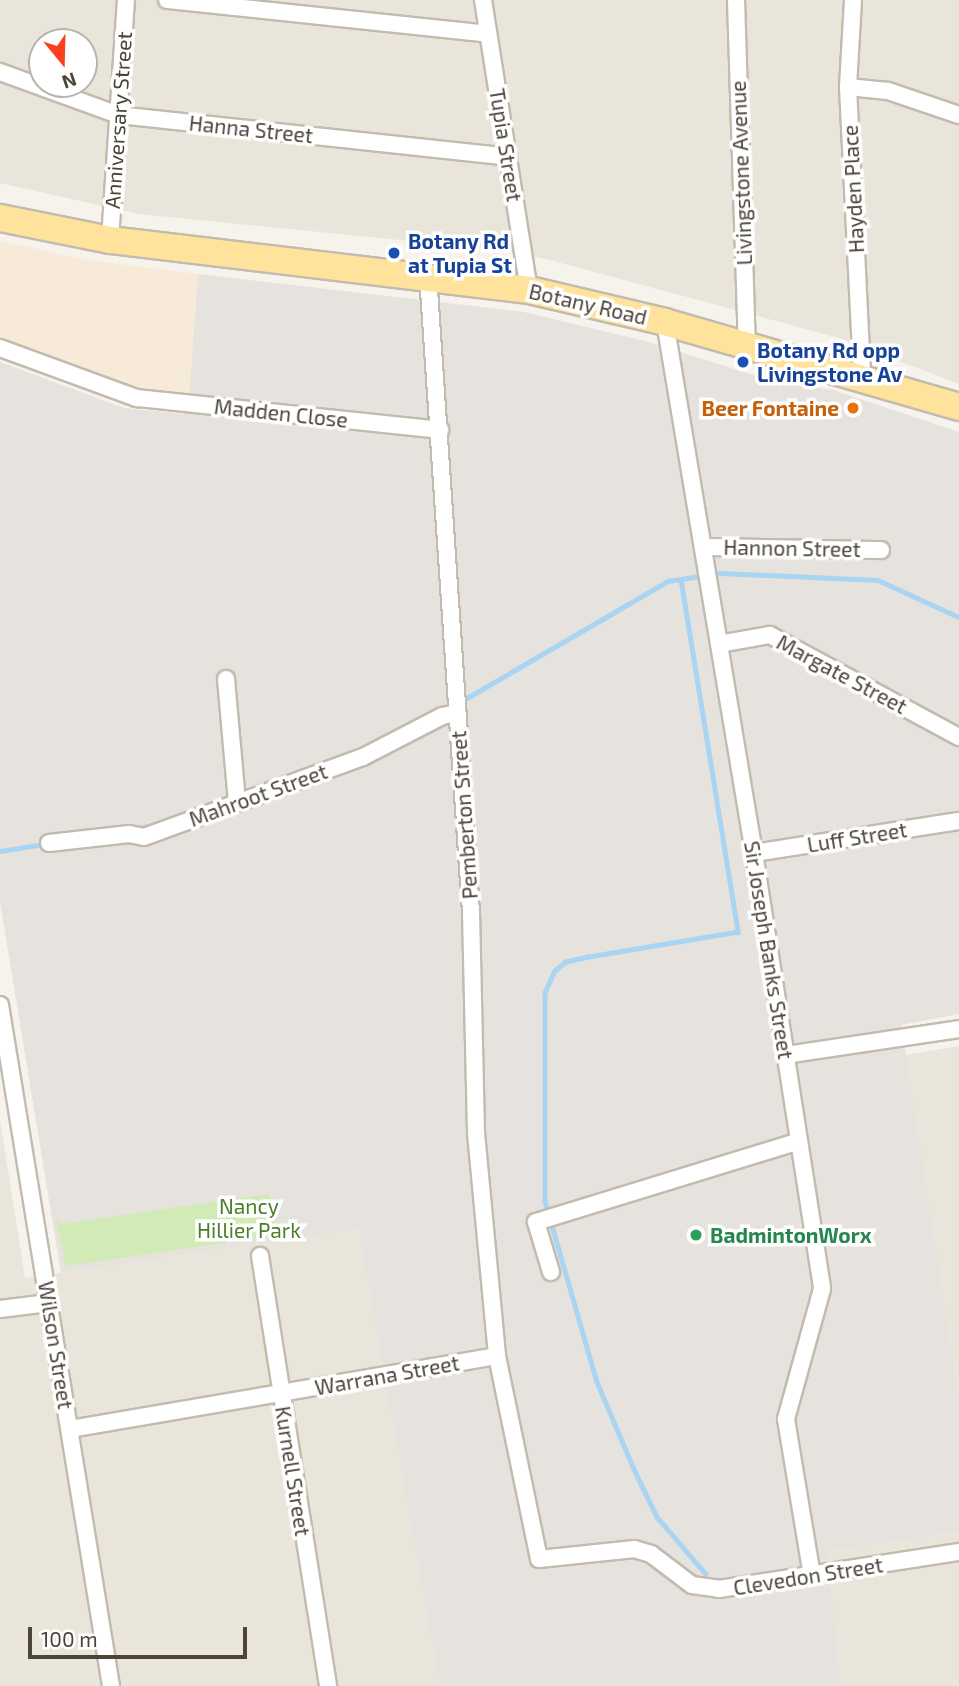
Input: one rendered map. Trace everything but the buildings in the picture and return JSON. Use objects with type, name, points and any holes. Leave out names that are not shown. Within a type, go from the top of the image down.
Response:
[{"type":"main road","name":"Botany Road","points":[[0,218],[110,240],[428,275],[529,290],[664,321],[959,407]]},
{"type":"street","name":"Anniversary Street","points":[[110,240],[126,0]]},
{"type":"street","points":[[167,0],[488,34]]},
{"type":"street","name":"Tupia Street","points":[[482,0],[529,290]]},
{"type":"street","name":"Livingstone Avenue","points":[[736,0],[747,346]]},
{"type":"street","name":"Hayden Place","points":[[853,0],[848,88],[862,377]]},
{"type":"street","name":"Hanna Street","points":[[0,72],[118,115],[508,157]]},
{"type":"street","points":[[848,88],[888,92],[959,116]]},
{"type":"street","name":"Pemberton Street","points":[[428,275],[471,912],[476,1133],[497,1356]]},
{"type":"street","name":"Sir Joseph Banks Street","points":[[664,321],[754,853],[822,1289],[786,1419],[812,1576]]},
{"type":"street","name":"Madden Close","points":[[0,348],[122,394],[440,430]]},
{"type":"street","name":"Hannon Street","points":[[703,547],[881,550]]},
{"type":"street","name":"Margate Street","points":[[719,644],[770,635],[959,737]]},
{"type":"street","points":[[226,679],[237,803]]},
{"type":"street","name":"Mahroot Street","points":[[49,843],[129,834],[144,837],[363,757],[442,716],[458,713]]},
{"type":"street","name":"Luff Street","points":[[754,853],[959,821]]},
{"type":"street","name":"Wilson Street","points":[[0,1004],[111,1686]]},
{"type":"street","points":[[786,1055],[959,1029]]},
{"type":"street","points":[[551,1272],[536,1222],[799,1142]]},
{"type":"street","name":"Kurnell Street","points":[[260,1256],[328,1686]]},
{"type":"street","points":[[0,1309],[49,1303]]},
{"type":"street","name":"Warrana Street","points":[[70,1429],[497,1356]]},
{"type":"street","name":"Clevedon Street","points":[[497,1356],[539,1559],[634,1549],[651,1554],[692,1585],[719,1589],[959,1552]]},
{"type":"shaded area","points":[[0,0],[959,0],[959,384],[839,338],[550,260],[501,250],[139,214],[0,183]]},
{"type":"shaded area","points":[[0,241],[87,260],[198,274],[189,397],[156,394],[88,376],[0,344]]},
{"type":"shaded area","points":[[198,274],[524,312],[645,341],[773,381],[833,390],[959,432],[959,1014],[901,1025],[959,1397],[959,1532],[828,1552],[841,1686],[439,1686],[358,1230],[61,1273],[0,902],[0,362],[124,408],[183,414],[189,397]]},
{"type":"shaded area","points":[[959,1046],[959,1397],[905,1055]]},
{"type":"shaded area","points":[[0,1119],[25,1278],[358,1230],[439,1686],[0,1686]]},
{"type":"shaded area","points":[[959,1532],[959,1686],[841,1686],[828,1552]]},
{"type":"green space","name":"Nancy Hillier Park","points":[[269,1194],[279,1235],[66,1266],[56,1220],[62,1224]]},
{"type":"waterway","points":[[460,702],[668,581],[720,573],[878,580],[959,617]]},
{"type":"waterway","points":[[681,579],[738,932],[588,957],[566,962],[555,971],[545,992],[545,1201],[597,1382],[634,1469],[657,1517],[706,1574]]},
{"type":"waterway","points":[[136,829],[158,824]]},
{"type":"waterway","points":[[0,851],[44,844]]},
{"type":"place","name":"Botany Rd at Tupia St","points":[[394,253]]},
{"type":"place","name":"Botany Rd opp Livingstone Av","points":[[743,362]]},
{"type":"place","name":"Beer Fontaine","points":[[853,408]]},
{"type":"place","name":"BadmintonWorx","points":[[696,1235]]}]
